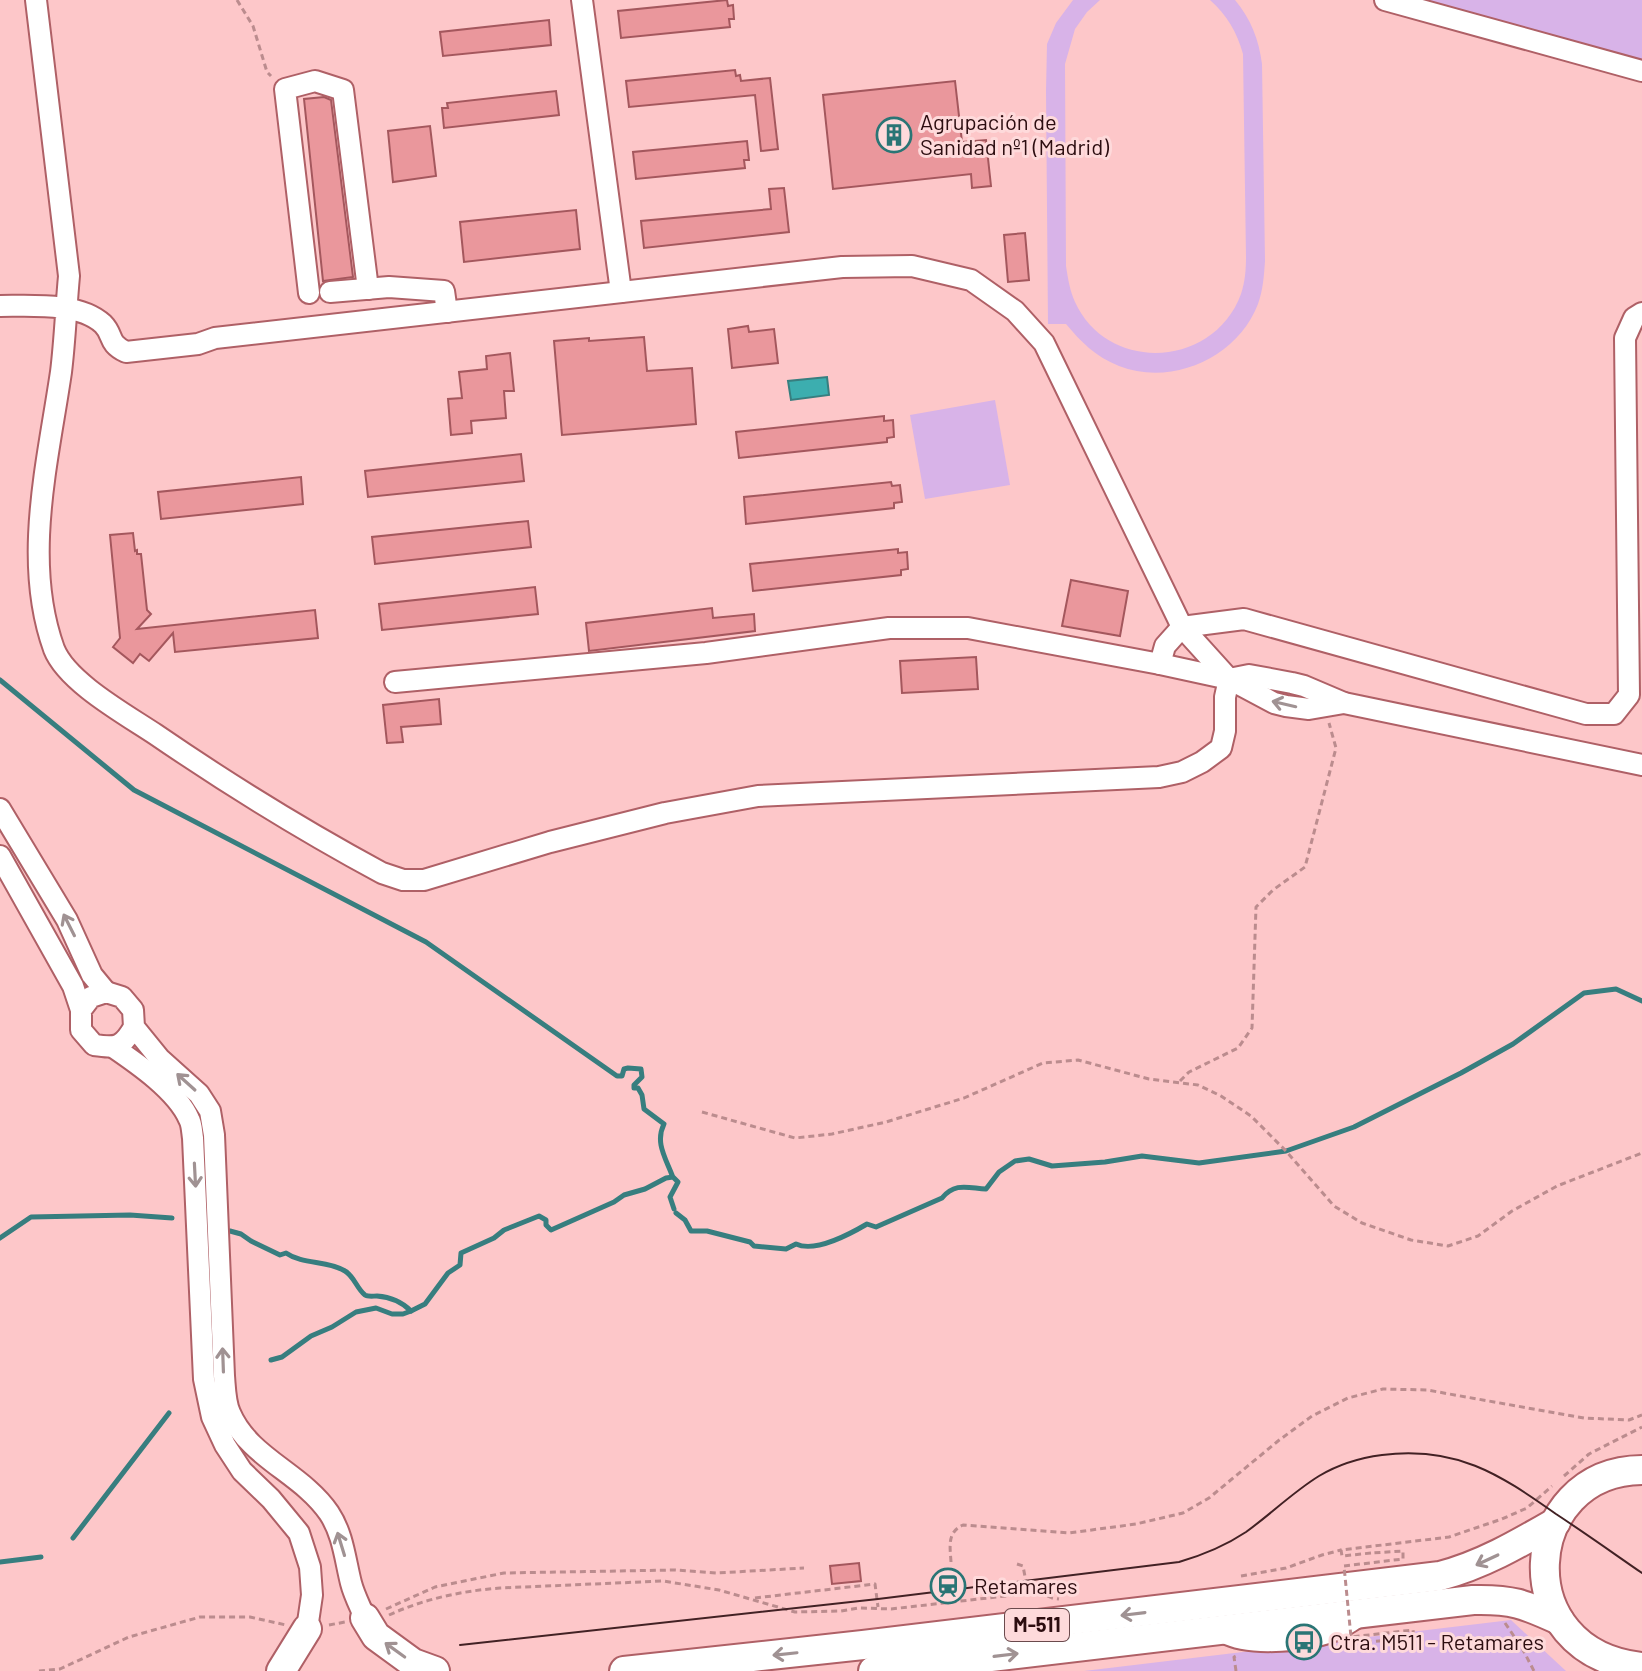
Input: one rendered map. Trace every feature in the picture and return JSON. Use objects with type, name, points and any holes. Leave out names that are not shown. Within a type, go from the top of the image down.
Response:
[{"type":"highway","name":"M-511","points":[[1640,1468],[1620,1472],[1589,1485],[1570,1502],[1556,1522],[1545,1555],[1544,1572],[1546,1589],[1559,1620],[1575,1639],[1594,1654],[1625,1665],[1642,1667]]},
{"type":"highway","name":"M-511","points":[[1361,1600],[1468,1569],[1556,1522]]},
{"type":"highway","name":"M-511","points":[[624,1671],[1214,1617],[1361,1600],[1501,1599],[1522,1603],[1559,1620]]},
{"type":"highway","name":"M-511","points":[[873,1671],[1214,1617]]},
{"type":"highway","points":[[367,1621],[376,1636],[413,1663],[435,1671]]},
{"type":"highway","points":[[281,1671],[307,1629]]},
{"type":"street","points":[[36,0],[69,276],[61,369],[41,503],[39,577],[55,652],[69,672],[98,696],[231,786],[382,873],[403,880],[424,880],[550,842],[665,813],[758,796],[1159,777],[1182,772],[1221,748],[1229,679]]},
{"type":"street","points":[[582,0],[621,292]]},
{"type":"street","points":[[1385,0],[1642,71]]},
{"type":"street","points":[[309,293],[285,89],[315,81],[343,90],[349,291],[353,322]]},
{"type":"street","points":[[0,306],[66,307],[104,325],[116,347],[126,352],[198,344],[215,338],[842,267],[912,266],[971,280],[1015,311],[1044,343],[1182,627],[1229,679]]},
{"type":"street","points":[[349,291],[389,287],[444,291],[447,312]]},
{"type":"street","points":[[1160,664],[1165,646],[1182,627],[1244,619],[1586,714],[1614,714],[1629,695],[1625,338],[1634,318],[1642,313]]},
{"type":"street","points":[[395,682],[706,653],[889,628],[968,628],[1229,679],[1274,703],[1286,706],[1309,709],[1344,703],[1642,765]]},
{"type":"street","points":[[0,809],[67,920],[92,975],[106,992],[122,997],[133,1010],[134,1027],[127,1040],[113,1047]]},
{"type":"street","points":[[0,856],[73,986],[81,1010],[81,1030],[94,1045],[113,1047],[148,1072],[190,1119],[204,1379],[212,1417],[242,1471],[299,1533],[310,1567],[312,1595],[307,1629]]},
{"type":"street","points":[[81,1010],[91,997],[106,992]]},
{"type":"street","points":[[134,1027],[160,1059],[199,1094],[210,1111],[214,1135],[224,1376],[229,1412],[260,1453],[303,1485],[329,1513],[342,1540],[352,1585],[367,1621]]},
{"type":"street","points":[[190,1119],[210,1111]]},
{"type":"street","points":[[1214,1617],[1235,1639],[1268,1641],[1324,1634],[1339,1628],[1361,1600]]},
{"type":"path","points":[[237,0],[253,26],[267,72],[285,89]]},
{"type":"path","points":[[1179,1082],[1189,1072],[1238,1048],[1252,1028],[1256,907],[1273,890],[1305,867],[1336,748],[1328,718],[1344,703]]},
{"type":"path","points":[[702,1112],[795,1138],[832,1134],[886,1122],[964,1098],[1043,1063],[1078,1060],[1149,1079],[1198,1085],[1221,1096],[1251,1116],[1334,1206],[1362,1223],[1411,1240],[1448,1246],[1478,1236],[1512,1211],[1557,1186],[1642,1153]]},
{"type":"path","points":[[951,1562],[951,1535],[963,1525],[1069,1533],[1136,1524],[1183,1513],[1209,1498],[1312,1416],[1348,1398],[1383,1389],[1427,1390],[1584,1418],[1629,1420],[1642,1415]]},
{"type":"path","points":[[1239,1577],[1286,1568],[1341,1550],[1449,1537],[1502,1519],[1527,1508],[1589,1454],[1642,1427]]},
{"type":"path","points":[[1341,1550],[1342,1556],[1403,1551],[1403,1559],[1344,1566],[1351,1637],[1413,1630],[1414,1638],[1366,1642]]},
{"type":"path","points":[[1017,1564],[1023,1566],[1027,1587]]},
{"type":"path","points":[[367,1621],[435,1587],[504,1573],[675,1570],[716,1573],[804,1568]]},
{"type":"path","points":[[39,1671],[60,1669],[129,1637],[200,1617],[250,1617],[307,1629],[367,1621],[422,1602],[487,1588],[663,1581],[719,1590],[795,1612],[891,1609],[1023,1594],[1021,1588],[1027,1587],[1052,1598],[1069,1598]]},
{"type":"path","points":[[751,1598],[875,1584],[878,1608]]},
{"type":"path","points":[[1501,1599],[1504,1621],[1534,1671]]},
{"type":"shaded area","points":[[1073,0],[1100,0],[1075,29],[1065,64],[1066,266],[1070,289],[1090,325],[1111,342],[1135,351],[1160,353],[1185,348],[1208,337],[1227,319],[1241,294],[1246,257],[1243,54],[1231,24],[1210,0],[1235,0],[1250,22],[1256,38],[1262,64],[1265,261],[1261,293],[1248,323],[1235,339],[1201,363],[1181,370],[1139,372],[1119,366],[1090,348],[1066,324],[1048,324],[1047,44],[1056,23]]},
{"type":"shaded area","points":[[1407,0],[1642,0],[1642,65]]},
{"type":"shaded area","points":[[995,400],[1010,485],[925,499],[910,415]]},
{"type":"shaded area","points":[[1511,1620],[1566,1671],[1084,1671]]},
{"type":"water","points":[[827,377],[829,395],[791,400],[788,381]]},
{"type":"building","points":[[727,0],[728,6],[733,5],[734,19],[729,19],[730,27],[621,38],[618,11]]},
{"type":"building","points":[[549,20],[551,45],[443,56],[440,32]]},
{"type":"building","points":[[735,70],[741,81],[770,78],[778,149],[761,151],[755,95],[629,107],[626,81]]},
{"type":"building","name":"Agrupación de Sanidad nº1 (Madrid)","points":[[955,81],[962,142],[986,140],[991,186],[972,188],[971,174],[833,189],[823,95]]},
{"type":"building","points":[[556,91],[559,115],[444,128],[442,108],[448,108],[447,103]]},
{"type":"building","points":[[324,97],[331,100],[353,277],[323,281],[304,99]]},
{"type":"building","points":[[430,126],[436,176],[393,182],[388,131]]},
{"type":"building","points":[[747,141],[749,160],[744,160],[745,168],[636,179],[633,152]]},
{"type":"building","points":[[784,188],[789,232],[644,248],[641,221],[771,209],[769,189]]},
{"type":"building","points":[[576,210],[580,249],[464,262],[460,222]]},
{"type":"building","points":[[1025,233],[1029,280],[1008,282],[1004,235]]},
{"type":"building","points":[[748,326],[749,332],[774,329],[778,363],[732,368],[728,329]]},
{"type":"building","points":[[644,337],[647,371],[692,368],[696,424],[562,435],[554,341]]},
{"type":"building","points":[[510,353],[514,391],[504,391],[506,418],[471,421],[472,433],[451,435],[448,399],[462,398],[459,372],[487,369],[486,356]]},
{"type":"building","points":[[884,416],[884,421],[893,420],[894,437],[887,438],[887,442],[739,458],[736,432]]},
{"type":"building","points":[[521,454],[524,481],[368,497],[365,471]]},
{"type":"building","points":[[301,477],[303,504],[161,519],[158,492]]},
{"type":"building","points":[[891,482],[892,486],[900,485],[902,502],[894,503],[894,508],[746,524],[744,497]]},
{"type":"building","points":[[528,521],[531,547],[375,564],[372,537]]},
{"type":"building","points":[[133,533],[135,551],[141,554],[147,610],[151,614],[137,629],[315,610],[318,638],[175,652],[173,633],[149,661],[140,654],[133,663],[113,647],[120,638],[110,535]]},
{"type":"building","points":[[898,549],[898,553],[907,552],[908,569],[901,570],[901,575],[753,591],[750,564]]},
{"type":"building","points":[[1071,580],[1128,591],[1120,636],[1062,626]]},
{"type":"building","points":[[535,587],[538,614],[382,630],[379,604]]},
{"type":"building","points":[[712,608],[713,618],[754,614],[755,631],[589,651],[586,623]]},
{"type":"building","points":[[976,657],[978,689],[902,693],[900,661]]},
{"type":"building","points":[[439,699],[441,724],[401,727],[403,742],[387,743],[383,705]]},
{"type":"building","points":[[859,1563],[861,1581],[832,1584],[830,1566]]},
{"type":"waterway","points":[[0,680],[134,790],[426,942],[617,1076],[622,1076],[624,1069],[641,1069],[642,1077],[634,1088],[638,1088],[642,1095],[644,1109],[664,1124],[660,1137],[672,1175]]},
{"type":"waterway","points":[[676,1213],[685,1220],[691,1231],[707,1231],[750,1242],[754,1246],[786,1249],[796,1244],[822,1244],[867,1224],[876,1227],[942,1198],[957,1188],[986,1189],[999,1172],[1015,1161],[1029,1159],[1052,1166],[1142,1156],[1199,1163],[1286,1151],[1354,1127],[1461,1073],[1513,1044],[1584,993],[1616,989],[1642,1001]]},
{"type":"waterway","points":[[271,1360],[282,1357],[311,1336],[356,1312],[376,1308],[403,1314],[425,1304],[448,1273],[460,1265],[461,1253],[539,1216],[546,1220],[551,1230],[624,1195],[673,1177],[678,1182],[670,1197],[674,1209]]},
{"type":"waterway","points":[[0,1238],[31,1217],[130,1215],[172,1218]]},
{"type":"waterway","points":[[230,1231],[280,1255],[286,1253],[338,1268],[348,1273],[365,1295],[391,1299],[411,1311]]},
{"type":"waterway","points":[[73,1538],[169,1413]]},
{"type":"waterway","points":[[0,1562],[41,1557]]},
{"type":"tram line","points":[[460,1645],[1179,1562],[1214,1550],[1238,1537],[1309,1482],[1334,1468],[1365,1458],[1408,1453],[1454,1459],[1495,1475],[1642,1573]]},
{"type":"place","name":"Agrupación de Sanidad nº1 (Madrid)","points":[[894,135]]},
{"type":"place","name":"Retamares","points":[[948,1586]]},
{"type":"place","name":"Ctra. M511 - Retamares","points":[[1304,1642]]}]
